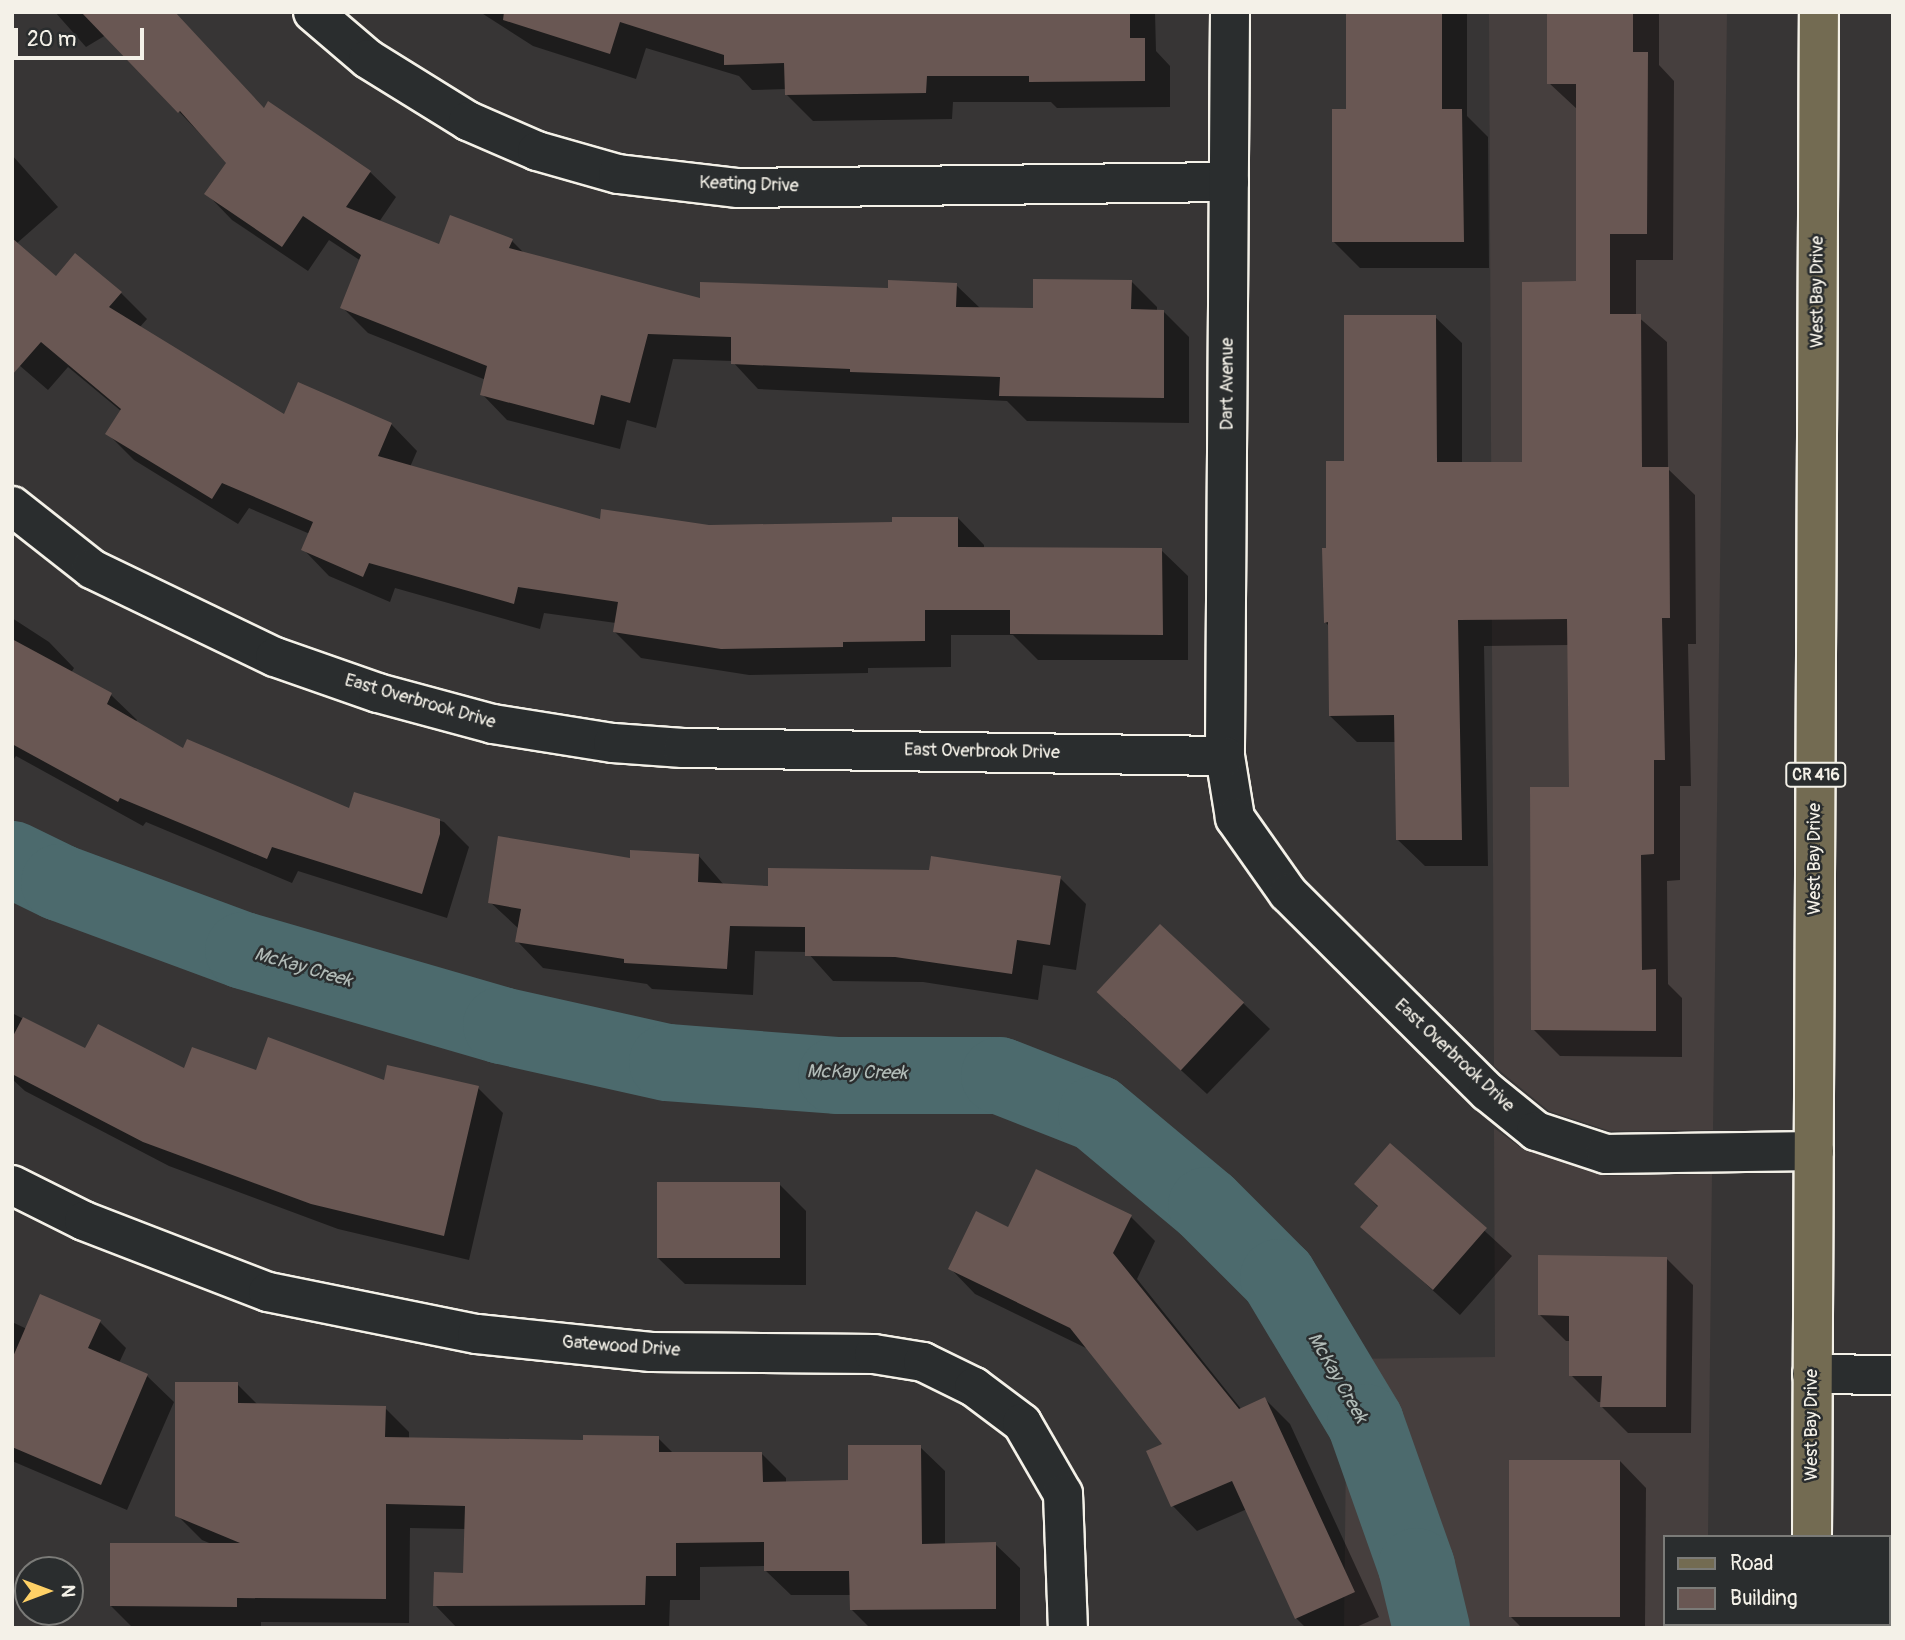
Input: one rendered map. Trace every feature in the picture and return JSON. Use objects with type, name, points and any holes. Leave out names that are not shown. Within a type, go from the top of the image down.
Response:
[{"type":"main road","name":"West Bay Drive","points":[[1812,1535],[1819,12]]},
{"type":"street","name":"Keating Drive","points":[[313,12],[368,59],[468,121],[537,151],[618,174],[738,188],[1230,182]]},
{"type":"street","name":"Dart Avenue","points":[[1225,756],[1230,12]]},
{"type":"street","name":"East Overbrook Drive","points":[[12,506],[92,569],[275,657],[378,694],[493,724],[614,743],[683,748],[1225,756],[1235,818],[1288,893],[1488,1093],[1536,1131],[1606,1154],[1814,1151]]},
{"type":"street","name":"Gatewood Drive","points":[[12,1185],[85,1222],[268,1292],[477,1335],[651,1352],[874,1354],[923,1362],[974,1387],[1022,1423],[1063,1494],[1068,1628]]},
{"type":"street","points":[[1812,1374],[1893,1375]]},
{"type":"shaded area","points":[[1489,12],[1727,12],[1713,1130],[1610,1131],[1549,1111],[1494,1066]]},
{"type":"shaded area","points":[[1494,1128],[1520,1147],[1607,1176],[1712,1174],[1708,1535],[1664,1535],[1664,1626],[1707,1628],[1344,1628],[1347,1359],[1495,1357]]},
{"type":"building","points":[[81,12],[175,12],[264,108],[268,101],[371,171],[346,207],[439,244],[450,215],[513,239],[509,248],[700,298],[700,282],[888,288],[888,280],[957,283],[956,307],[1033,308],[1033,279],[1132,280],[1131,309],[1164,310],[1164,398],[999,396],[1000,377],[850,372],[850,369],[731,364],[731,337],[648,334],[630,403],[601,395],[594,425],[480,395],[487,366],[340,308],[361,255],[303,216],[282,247],[204,194],[226,163],[180,111],[178,113]]},
{"type":"building","points":[[504,12],[1130,12],[1130,38],[1145,38],[1145,81],[1029,82],[1029,76],[927,76],[926,93],[785,95],[784,63],[724,65],[724,55],[620,22],[610,54],[503,20]]},
{"type":"building","points":[[1346,12],[1442,12],[1442,109],[1462,109],[1464,242],[1332,242],[1332,109],[1346,109]]},
{"type":"building","points":[[1547,12],[1633,12],[1633,52],[1648,52],[1647,234],[1610,234],[1610,314],[1641,314],[1642,467],[1669,467],[1670,618],[1662,618],[1665,760],[1654,760],[1654,854],[1641,855],[1642,970],[1656,969],[1656,1031],[1531,1030],[1530,787],[1569,787],[1567,619],[1458,620],[1462,840],[1396,840],[1394,715],[1329,716],[1328,622],[1324,623],[1322,548],[1326,548],[1326,461],[1344,461],[1344,315],[1436,315],[1437,462],[1522,462],[1522,282],[1576,281],[1576,84],[1547,84]]},
{"type":"building","points":[[12,238],[56,276],[75,253],[122,292],[109,307],[284,414],[298,382],[392,423],[378,456],[600,519],[601,509],[709,525],[892,522],[892,517],[958,517],[958,547],[1162,548],[1163,635],[1010,634],[1010,610],[925,610],[925,641],[843,642],[843,647],[721,649],[613,632],[618,602],[518,587],[514,604],[369,563],[363,577],[301,550],[313,522],[222,483],[212,499],[105,434],[121,409],[41,342],[12,375]]},
{"type":"building","points":[[12,639],[112,693],[107,704],[183,748],[187,739],[349,808],[354,792],[440,819],[440,834],[422,894],[272,847],[267,859],[120,798],[118,802],[12,744]]},
{"type":"building","points":[[498,836],[630,858],[630,850],[699,854],[698,882],[768,886],[768,868],[929,870],[931,856],[1061,876],[1050,945],[1017,940],[1012,974],[895,957],[805,956],[805,927],[730,926],[727,969],[624,963],[624,959],[515,942],[521,909],[488,903]]},
{"type":"building","points":[[1160,924],[1244,1002],[1181,1070],[1097,992]]},
{"type":"building","points":[[23,1017],[85,1048],[98,1024],[184,1068],[192,1047],[256,1070],[268,1037],[384,1080],[387,1065],[479,1086],[444,1236],[311,1204],[143,1142],[12,1074],[12,1038]]},
{"type":"building","points":[[1390,1143],[1487,1228],[1433,1290],[1360,1227],[1378,1206],[1354,1184]]},
{"type":"building","points":[[1036,1169],[1132,1215],[1113,1253],[1239,1409],[1265,1397],[1355,1592],[1295,1619],[1232,1481],[1171,1507],[1146,1451],[1162,1444],[1070,1328],[948,1269],[976,1211],[1008,1227]]},
{"type":"building","points":[[657,1182],[780,1182],[780,1258],[657,1258]]},
{"type":"building","points":[[1538,1255],[1667,1257],[1666,1407],[1600,1407],[1602,1376],[1569,1376],[1569,1316],[1538,1315]]},
{"type":"building","points":[[40,1294],[101,1320],[88,1348],[148,1374],[101,1485],[12,1447],[12,1359]]},
{"type":"building","points":[[175,1382],[238,1382],[238,1403],[386,1406],[385,1437],[583,1440],[583,1435],[659,1436],[659,1452],[762,1452],[763,1482],[848,1480],[848,1445],[921,1445],[922,1544],[996,1542],[996,1609],[850,1610],[849,1571],[764,1571],[764,1542],[676,1543],[676,1576],[646,1576],[645,1605],[433,1606],[434,1572],[463,1573],[465,1506],[386,1504],[386,1599],[237,1598],[237,1607],[110,1606],[110,1543],[240,1543],[175,1516]]},
{"type":"building","points":[[1509,1460],[1620,1460],[1620,1617],[1509,1617]]},
{"type":"waterway","name":"McKay Creek","points":[[12,859],[59,882],[243,950],[501,1025],[667,1062],[836,1075],[999,1075],[1096,1113],[1206,1205],[1278,1277],[1365,1422],[1416,1566],[1431,1628]]}]
